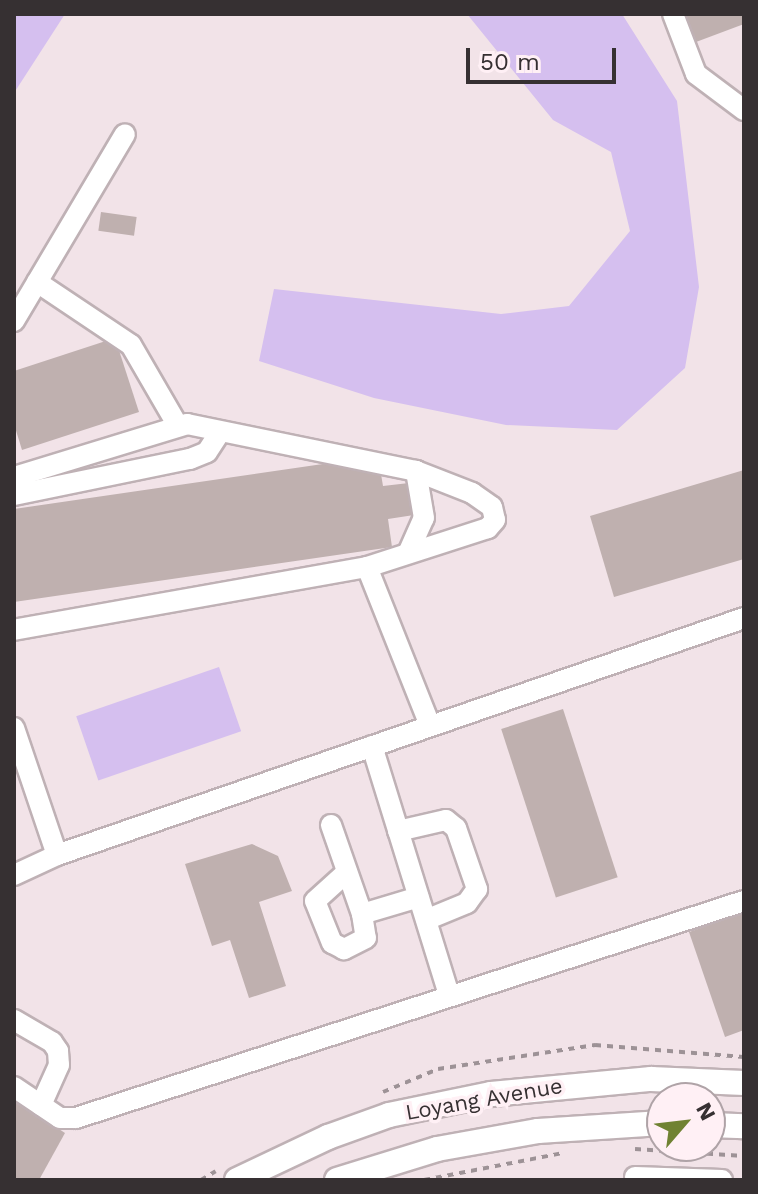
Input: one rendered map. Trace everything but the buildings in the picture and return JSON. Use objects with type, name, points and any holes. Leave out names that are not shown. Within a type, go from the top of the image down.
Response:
[{"type":"main road","name":"Loyang Avenue","points":[[237,1180],[328,1137],[389,1115],[491,1094],[651,1079],[744,1083]]},
{"type":"main road","name":"Loyang Avenue","points":[[337,1180],[437,1149],[509,1136],[646,1124]]},
{"type":"lane","points":[[673,14],[696,74],[744,110]]},
{"type":"lane","points":[[14,321],[125,134]]},
{"type":"lane","points":[[37,282],[131,345],[178,426]]},
{"type":"lane","points":[[14,477],[178,426],[201,426],[218,435],[416,471],[472,493],[492,507],[495,520],[488,528],[367,567],[14,630]]},
{"type":"lane","points":[[14,495],[190,459],[207,452],[218,435]]},
{"type":"lane","points":[[409,551],[424,518],[416,471]]},
{"type":"lane","points":[[367,567],[430,725]]},
{"type":"lane","points":[[14,875],[57,855],[744,618]]},
{"type":"lane","points":[[14,728],[57,855]]},
{"type":"lane","points":[[372,746],[449,994]]},
{"type":"lane","points":[[398,831],[446,820],[456,828],[477,889],[467,903],[426,920]]},
{"type":"lane","points":[[331,825],[362,914],[362,943],[335,948],[315,901],[347,872]]},
{"type":"lane","points":[[362,914],[419,897]]},
{"type":"lane","points":[[14,1087],[60,1118],[104,1110],[449,994],[503,983],[744,901]]},
{"type":"lane","points":[[14,1020],[58,1051],[59,1065],[41,1105]]},
{"type":"lane","points":[[635,1177],[722,1180]]},
{"type":"path","points":[[631,1149],[744,1156]]},
{"type":"path","points":[[424,1180],[574,1150]]},
{"type":"shaded area","points":[[14,14],[65,14],[14,93]]},
{"type":"shaded area","points":[[467,14],[622,14],[677,101],[699,287],[685,368],[617,430],[506,425],[374,398],[259,361],[274,289],[501,314],[569,306],[630,231],[611,152],[553,120]]},
{"type":"shaded area","points":[[219,667],[241,731],[98,780],[76,716]]}]
